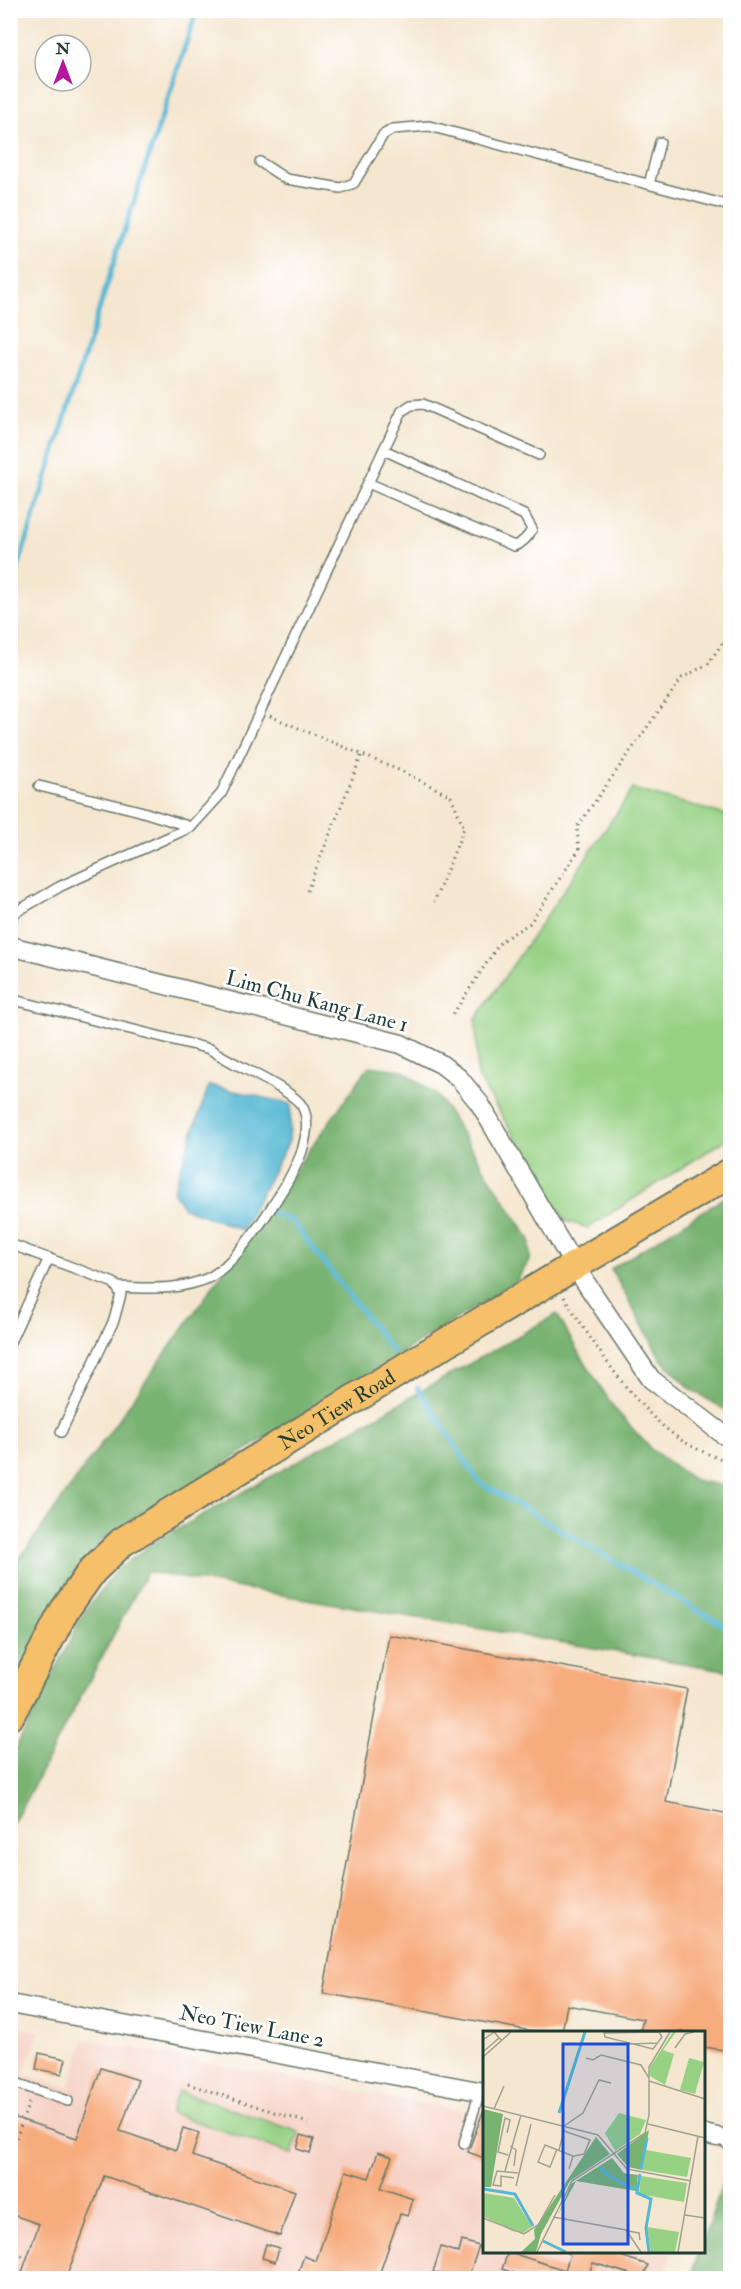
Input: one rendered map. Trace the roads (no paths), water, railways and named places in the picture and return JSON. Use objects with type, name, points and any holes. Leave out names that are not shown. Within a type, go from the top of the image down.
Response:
[{"type":"main road","name":"Neo Tiew Road","points":[[10,1715],[64,1611],[92,1571],[122,1542],[432,1351],[730,1173]]},
{"type":"street","name":"Lim Chu Kang Lane 1","points":[[13,946],[401,1044],[441,1064],[459,1078],[480,1104],[575,1267],[651,1378],[724,1435],[730,1437]]},
{"type":"street","name":"Neo Tiew Lane 2","points":[[10,2004],[482,2092]]},
{"type":"lane","points":[[260,162],[286,179],[340,188],[354,183],[383,135],[393,129],[429,126],[730,206]]},
{"type":"lane","points":[[649,184],[660,142]]},
{"type":"lane","points":[[10,923],[14,913],[61,886],[190,827],[221,794],[402,411],[416,403],[423,404],[539,455]]},
{"type":"lane","points":[[368,483],[514,546],[521,544],[529,536],[532,529],[524,515],[384,450]]},
{"type":"lane","points":[[39,786],[140,811],[190,827]]},
{"type":"lane","points":[[10,976],[13,946]]},
{"type":"lane","points":[[10,999],[210,1049],[231,1064],[297,1098],[304,1109],[306,1132],[302,1153],[260,1223],[234,1259],[209,1278],[189,1284],[168,1288],[118,1287]]},
{"type":"lane","points":[[10,1244],[114,1283],[121,1294],[114,1320],[61,1432]]},
{"type":"lane","points":[[10,1342],[49,1258]]},
{"type":"lane","points":[[10,2081],[68,2101]]},
{"type":"lane","points":[[464,2143],[482,2092]]},
{"type":"water","points":[[209,1085],[291,1104],[289,1141],[242,1230],[184,1208],[173,1191]]},
{"type":"waterway","points":[[10,593],[116,256],[197,10]]},
{"type":"waterway","points":[[270,1212],[292,1221],[393,1352]]},
{"type":"waterway","points":[[418,1388],[479,1482],[730,1629]]}]
